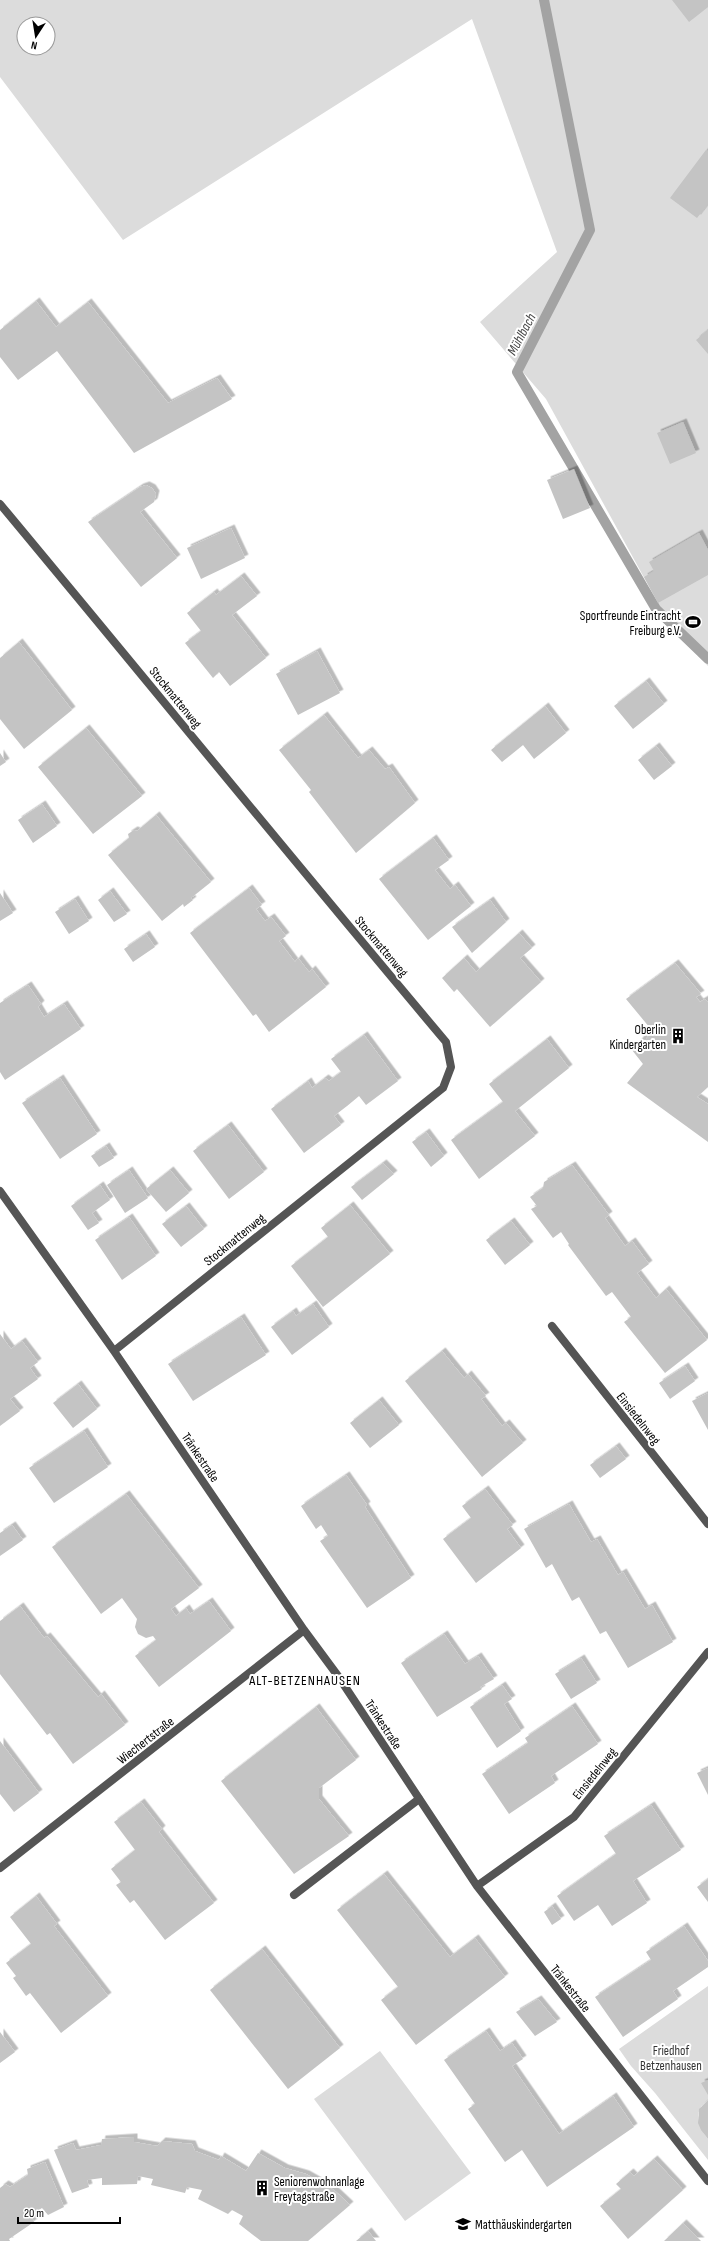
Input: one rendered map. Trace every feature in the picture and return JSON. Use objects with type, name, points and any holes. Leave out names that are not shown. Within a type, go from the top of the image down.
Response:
[{"type":"street","name":"Stockmattenweg","points":[[0,504],[158,693],[263,824],[446,1042],[451,1067],[444,1088],[114,1351]]},
{"type":"street","name":"Tränkestraße","points":[[0,1191],[114,1351],[304,1630],[338,1676],[477,1886],[708,2181]]},
{"type":"street","name":"Einsiedelnweg","points":[[552,1326],[708,1524]]},
{"type":"street","name":"Wiechertstraße","points":[[0,1868],[304,1630]]},
{"type":"street","name":"Einsiedelnweg","points":[[477,1886],[574,1817],[708,1652]]},
{"type":"street","points":[[294,1895],[418,1799]]},
{"type":"green space","points":[[0,0],[708,0],[708,666],[653,609],[658,603],[546,399],[480,322],[557,252],[472,19],[123,240],[0,77]]},
{"type":"green space","name":"Friedhof Betzenhausen","points":[[708,1986],[708,2100],[700,2109],[698,2119],[704,2134],[708,2139],[708,2160],[655,2093],[631,2066],[619,2049]]},
{"type":"green space","points":[[380,2051],[471,2173],[405,2221],[314,2099]]},
{"type":"building","points":[[672,0],[708,0],[708,7],[689,22]]},
{"type":"building","points":[[706,150],[708,151],[708,204],[697,218],[670,198]]},
{"type":"building","points":[[36,301],[56,327],[88,302],[168,403],[217,378],[232,399],[134,453],[57,351],[18,380],[0,357],[0,330]]},
{"type":"building","points":[[708,330],[708,354],[696,340]]},
{"type":"building","points":[[683,422],[696,453],[670,464],[657,433]]},
{"type":"building","points":[[574,469],[590,508],[563,519],[547,480]]},
{"type":"building","points":[[146,485],[152,488],[156,494],[154,502],[140,512],[177,558],[141,587],[88,522],[140,487]]},
{"type":"building","points":[[231,528],[245,558],[201,579],[187,548]]},
{"type":"building","points":[[699,533],[708,550],[708,575],[658,603],[644,577],[654,571],[649,562]]},
{"type":"building","points":[[241,576],[257,596],[232,615],[266,658],[230,686],[219,672],[213,678],[185,643],[201,631],[187,613],[214,592],[216,595]]},
{"type":"building","points":[[19,642],[72,710],[24,749],[0,719],[0,658]]},
{"type":"building","points":[[317,651],[340,693],[298,715],[276,674]]},
{"type":"building","points":[[646,681],[664,704],[633,729],[614,706]]},
{"type":"building","points":[[545,706],[566,733],[534,759],[523,745],[502,762],[491,750]]},
{"type":"building","points":[[324,715],[358,758],[369,750],[385,769],[389,767],[415,803],[356,853],[309,792],[311,790],[279,750]]},
{"type":"building","points":[[86,728],[142,796],[93,834],[38,767]]},
{"type":"building","points":[[656,746],[672,766],[654,780],[638,760]]},
{"type":"building","points":[[0,753],[6,762],[0,766]]},
{"type":"building","points":[[42,804],[57,826],[33,843],[18,820]]},
{"type":"building","points":[[156,815],[211,882],[191,898],[193,900],[184,907],[183,904],[162,921],[108,855],[129,838],[128,834],[134,830],[137,831]]},
{"type":"building","points":[[433,838],[449,860],[435,870],[450,889],[455,885],[471,906],[428,940],[379,879]]},
{"type":"building","points":[[249,888],[262,905],[256,909],[265,921],[271,917],[286,936],[279,941],[295,962],[298,958],[309,972],[312,969],[326,987],[269,1032],[256,1014],[253,1016],[190,933]]},
{"type":"building","points":[[110,891],[127,914],[114,922],[98,900]]},
{"type":"building","points":[[0,893],[13,913],[0,921]]},
{"type":"building","points":[[75,899],[89,921],[69,934],[55,912]]},
{"type":"building","points":[[490,900],[506,922],[472,953],[452,927]]},
{"type":"building","points":[[519,933],[532,948],[520,958],[541,982],[490,1027],[457,989],[454,992],[442,978],[464,958],[476,972]]},
{"type":"building","points":[[146,934],[155,947],[133,962],[124,949]]},
{"type":"building","name":"Oberlin Kindergarten","points":[[675,963],[701,994],[696,997],[700,1002],[705,999],[708,1002],[708,1087],[697,1097],[708,1104],[708,1142],[627,1083],[643,1064],[632,1050],[641,1039],[646,1039],[650,1034],[650,1028],[626,999]]},
{"type":"building","points":[[28,985],[41,1004],[38,1007],[44,1017],[64,1004],[81,1029],[5,1080],[0,1072],[0,1003]]},
{"type":"building","points":[[364,1035],[398,1081],[366,1105],[359,1096],[334,1116],[341,1125],[304,1153],[271,1109],[308,1081],[312,1088],[325,1078],[329,1081],[341,1072],[331,1059]]},
{"type":"building","points":[[547,1039],[569,1068],[515,1111],[535,1136],[479,1179],[451,1140],[503,1102],[489,1084]]},
{"type":"building","points":[[60,1078],[97,1134],[60,1159],[22,1103]]},
{"type":"building","points":[[228,1125],[264,1172],[229,1199],[193,1151]]},
{"type":"building","points":[[426,1132],[444,1156],[431,1167],[412,1142]]},
{"type":"building","points":[[106,1146],[114,1158],[99,1167],[91,1156]]},
{"type":"building","points":[[383,1163],[394,1174],[362,1200],[351,1187]]},
{"type":"building","points":[[572,1165],[609,1215],[605,1218],[625,1246],[632,1241],[649,1264],[637,1273],[656,1298],[666,1289],[707,1340],[665,1373],[624,1322],[631,1317],[612,1292],[606,1296],[568,1245],[569,1244],[561,1232],[553,1238],[531,1209],[537,1206],[530,1197],[543,1188],[544,1182]]},
{"type":"building","points":[[129,1170],[148,1198],[125,1213],[107,1185]]},
{"type":"building","points":[[170,1170],[189,1193],[166,1212],[146,1189]]},
{"type":"building","points":[[100,1185],[110,1200],[92,1213],[99,1223],[88,1230],[71,1206]]},
{"type":"building","points":[[350,1205],[390,1254],[323,1307],[291,1266],[328,1237],[321,1228]]},
{"type":"building","points":[[186,1206],[204,1229],[181,1247],[162,1224]]},
{"type":"building","points":[[129,1217],[156,1256],[122,1280],[95,1240]]},
{"type":"building","points":[[511,1221],[530,1245],[505,1265],[486,1240]]},
{"type":"building","points":[[313,1304],[329,1327],[292,1355],[271,1327],[293,1311],[296,1316]]},
{"type":"building","points":[[241,1317],[266,1355],[193,1401],[168,1364]]},
{"type":"building","points":[[0,1334],[11,1349],[22,1341],[38,1362],[30,1368],[38,1379],[10,1399],[20,1411],[0,1426]]},
{"type":"building","points":[[442,1351],[464,1378],[468,1374],[486,1396],[481,1399],[502,1426],[506,1423],[523,1443],[482,1477],[405,1381]]},
{"type":"building","points":[[685,1366],[695,1381],[670,1399],[659,1383]]},
{"type":"building","points":[[78,1384],[97,1409],[73,1428],[53,1403]]},
{"type":"building","points":[[708,1393],[708,1430],[692,1401]]},
{"type":"building","points":[[379,1400],[399,1425],[370,1448],[350,1423]]},
{"type":"building","points":[[84,1431],[108,1467],[54,1503],[29,1468]]},
{"type":"building","points":[[616,1446],[626,1459],[600,1478],[590,1465]]},
{"type":"building","points":[[346,1475],[367,1505],[365,1507],[411,1578],[367,1608],[320,1541],[328,1536],[321,1525],[316,1529],[301,1506]]},
{"type":"building","points":[[485,1489],[513,1525],[507,1529],[521,1548],[476,1583],[443,1539],[471,1518],[462,1506]]},
{"type":"building","points":[[126,1494],[199,1588],[171,1609],[176,1616],[186,1608],[190,1614],[209,1601],[231,1631],[159,1687],[135,1656],[156,1640],[153,1636],[146,1638],[138,1634],[135,1627],[137,1619],[122,1598],[101,1614],[52,1547]]},
{"type":"building","points":[[569,1504],[591,1542],[597,1539],[618,1575],[623,1572],[645,1609],[652,1605],[673,1642],[628,1668],[606,1631],[600,1634],[579,1597],[572,1601],[552,1564],[546,1568],[524,1529]]},
{"type":"building","points":[[12,1525],[23,1540],[0,1556],[0,1533]]},
{"type":"building","points":[[20,1606],[44,1638],[47,1636],[98,1697],[101,1694],[125,1725],[73,1764],[50,1733],[47,1735],[0,1674],[0,1621]]},
{"type":"building","points":[[444,1634],[465,1664],[478,1656],[494,1679],[480,1687],[482,1689],[437,1717],[401,1663]]},
{"type":"building","points":[[581,1658],[597,1683],[571,1699],[555,1674]]},
{"type":"building","points":[[502,1685],[512,1699],[504,1704],[521,1731],[497,1748],[470,1707]]},
{"type":"building","points":[[572,1706],[598,1744],[551,1776],[555,1783],[509,1814],[482,1774],[528,1743],[525,1738]]},
{"type":"building","points":[[316,1707],[356,1760],[319,1788],[319,1799],[349,1836],[294,1874],[221,1781]]},
{"type":"building","points":[[0,1741],[39,1793],[14,1812],[0,1794]]},
{"type":"building","points":[[708,1768],[708,1795],[697,1773]]},
{"type":"building","points":[[141,1802],[162,1829],[159,1832],[214,1903],[165,1940],[134,1900],[130,1903],[116,1885],[121,1882],[111,1869],[135,1850],[114,1822]]},
{"type":"building","points":[[651,1805],[681,1850],[633,1881],[647,1903],[612,1926],[598,1905],[574,1921],[557,1896],[616,1854],[604,1836]]},
{"type":"building","points":[[384,1874],[450,1957],[475,1938],[505,1977],[416,2045],[381,2000],[398,1987],[337,1910]]},
{"type":"building","points":[[708,1879],[708,1902],[697,1887]]},
{"type":"building","points":[[36,1896],[57,1924],[54,1926],[108,1996],[61,2033],[30,1993],[26,1996],[13,1978],[16,1976],[6,1963],[31,1944],[10,1917]]},
{"type":"building","points":[[552,1906],[561,1919],[552,1925],[544,1912]]},
{"type":"building","points":[[684,1926],[708,1961],[708,1967],[673,1991],[678,1999],[623,2037],[595,1997],[651,1960],[646,1952]]},
{"type":"building","points":[[262,1949],[340,2048],[288,2089],[210,1990]]},
{"type":"building","points":[[538,1999],[557,2022],[535,2036],[516,2012]]},
{"type":"building","points":[[486,2031],[500,2051],[512,2043],[523,2059],[512,2066],[559,2134],[613,2096],[634,2127],[547,2187],[522,2150],[505,2162],[468,2109],[475,2104],[444,2060]]},
{"type":"building","points":[[0,2032],[15,2052],[0,2063]]},
{"type":"building","points":[[708,2080],[708,2095],[701,2083]]},
{"type":"building","points":[[708,2100],[708,2139],[698,2123],[699,2109]]},
{"type":"building","name":"Seniorenwohnanlage Freytagstraße","points":[[134,2137],[134,2142],[157,2146],[162,2141],[192,2144],[195,2151],[219,2160],[221,2156],[246,2171],[258,2153],[285,2168],[306,2174],[334,2190],[350,2205],[308,2241],[261,2241],[239,2224],[243,2216],[232,2210],[228,2214],[198,2199],[202,2190],[187,2187],[185,2193],[151,2185],[153,2179],[138,2176],[137,2184],[102,2185],[102,2178],[87,2180],[89,2187],[72,2193],[54,2150],[73,2143],[76,2150],[101,2145],[102,2139]]},
{"type":"building","points":[[654,2159],[683,2190],[628,2239],[600,2206],[621,2189],[616,2184],[630,2172],[634,2176]]},
{"type":"building","points":[[45,2162],[64,2207],[48,2215],[42,2208],[31,2215],[34,2222],[9,2239],[10,2241],[0,2241],[0,2188],[5,2184],[10,2187],[28,2175],[27,2169]]},
{"type":"building","points":[[683,2223],[701,2241],[664,2241]]},
{"type":"building","points":[[368,2231],[376,2241],[356,2241]]},
{"type":"waterway","name":"Mühlbach","points":[[544,0],[590,230],[517,372],[656,609],[708,659]]},
{"type":"place","name":"Sportfreunde Eintracht Freiburg e.V.","points":[[693,622]]},
{"type":"place","name":"Oberlin Kindergarten","points":[[678,1036]]},
{"type":"place","name":"Seniorenwohnanlage Freytagstraße","points":[[262,2188]]},
{"type":"place","name":"Matthäuskindergarten","points":[[463,2224]]},
{"type":"district","name":"ALT-BETZENHAUSEN","points":[[305,1680]]}]
